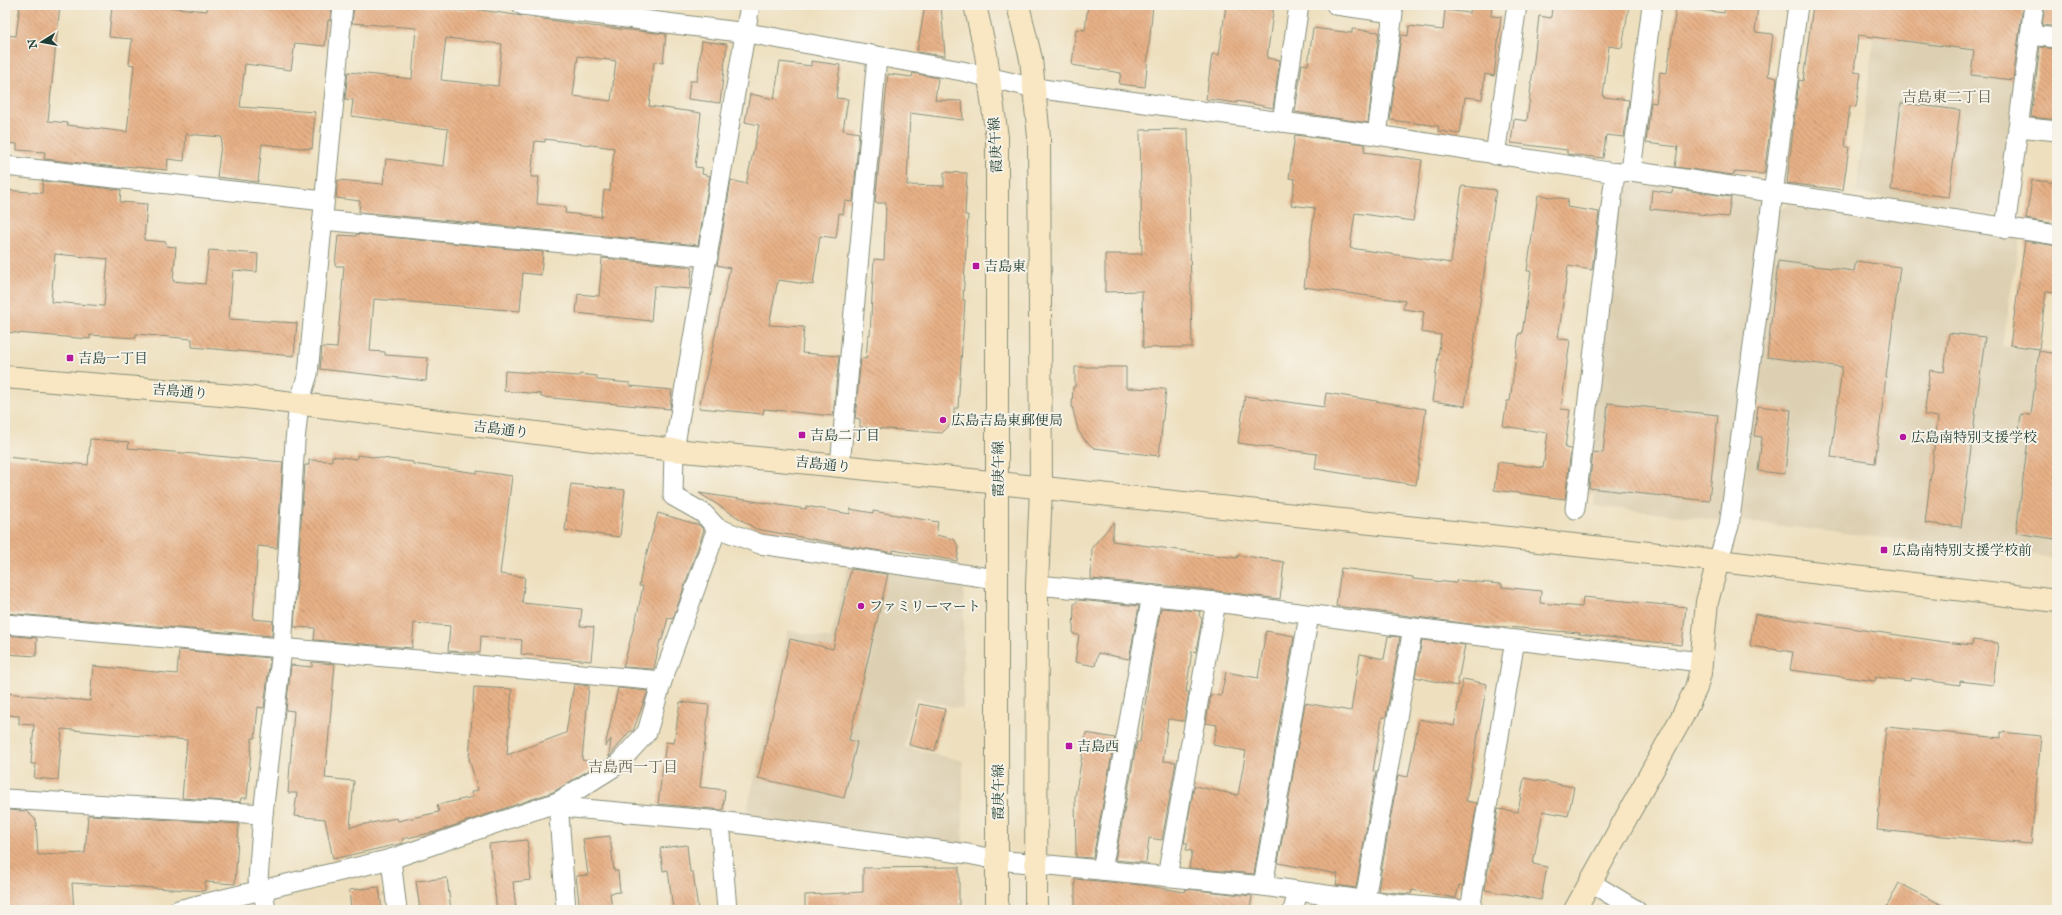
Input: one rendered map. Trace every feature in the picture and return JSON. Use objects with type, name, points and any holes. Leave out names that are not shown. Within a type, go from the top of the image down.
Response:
[{"type":"street","points":[[266,910],[263,890],[258,880],[263,814],[282,649],[295,441],[299,403],[308,374],[343,5]]},
{"type":"street","points":[[522,5],[747,33],[990,77],[1035,88],[1377,135],[1494,155],[1772,193],[2005,229],[2057,235]]},
{"type":"street","points":[[750,5],[747,33],[674,450],[673,496],[703,513],[717,528],[760,544],[996,579]]},
{"type":"street","name":"霞庚午線","points":[[975,5],[990,77],[996,138],[998,484],[996,579],[997,910]]},
{"type":"street","points":[[1018,5],[1031,59],[1039,137],[1041,488],[1038,585],[1036,910]]},
{"type":"street","points":[[1282,122],[1299,5]]},
{"type":"street","points":[[1336,5],[1393,13],[1377,135]]},
{"type":"street","points":[[1494,155],[1517,5]]},
{"type":"street","points":[[1575,509],[1623,172],[1652,5]]},
{"type":"street","points":[[1575,910],[1682,717],[1696,688],[1701,662],[1707,602],[1729,526],[1798,5]]},
{"type":"street","points":[[2005,229],[2034,5]]},
{"type":"street","points":[[2030,35],[2057,38]]},
{"type":"street","points":[[840,466],[877,57]]},
{"type":"street","points":[[2018,127],[2057,131]]},
{"type":"street","points":[[5,166],[324,201]]},
{"type":"street","points":[[323,220],[708,257]]},
{"type":"street","name":"吉島通り","points":[[5,377],[222,394],[674,450],[840,466],[1718,561],[2057,601]]},
{"type":"street","points":[[178,910],[391,859],[558,802],[617,765],[647,732],[662,681],[717,528]]},
{"type":"street","points":[[1038,585],[1216,602],[1413,628],[1701,662]]},
{"type":"street","points":[[1102,870],[1152,595]]},
{"type":"street","points":[[1167,877],[1216,602]]},
{"type":"street","points":[[1263,886],[1309,615]]},
{"type":"street","points":[[5,624],[662,681]]},
{"type":"street","points":[[1365,899],[1413,628]]},
{"type":"street","points":[[1470,910],[1515,640]]},
{"type":"street","points":[[5,799],[263,814]]},
{"type":"street","points":[[558,802],[573,808],[720,821],[968,854],[998,860],[1263,886],[1298,892],[1365,899],[1382,907],[1462,910]]},
{"type":"street","points":[[558,802],[566,910]]},
{"type":"street","points":[[720,821],[727,910]]},
{"type":"street","points":[[391,859],[397,910]]},
{"type":"street","points":[[1590,882],[1636,910]]},
{"type":"street","points":[[1293,910],[1298,892]]},
{"type":"shaded area","points":[[1877,5],[2025,5],[2001,207],[1995,215],[1856,193]]},
{"type":"shaded area","points":[[1635,181],[1760,198],[1763,204],[1725,521],[1594,506],[1595,494],[1581,493],[1619,194]]},
{"type":"shaded area","name":"広島南特別支援学校","points":[[1791,202],[2020,236],[2002,346],[2057,353],[2057,558],[1740,521],[1777,212]]},
{"type":"shaded area","points":[[848,563],[964,582],[963,709],[915,698],[904,747],[963,761],[963,846],[745,820],[788,630],[831,639]]},
{"type":"building","points":[[20,5],[60,5],[48,121],[68,123],[67,125],[127,132],[134,65],[129,64],[132,39],[109,37],[112,5],[146,5],[207,11],[207,5],[332,5],[330,21],[328,20],[325,46],[295,43],[291,70],[245,64],[240,107],[315,112],[312,149],[262,144],[258,182],[217,177],[222,137],[186,134],[184,161],[168,159],[167,170],[124,166],[124,168],[44,159],[45,152],[17,150],[17,144],[5,143],[5,35],[16,36]]},
{"type":"building","points":[[354,5],[411,5],[466,11],[467,8],[591,26],[666,34],[663,63],[654,62],[649,106],[701,113],[695,167],[703,168],[702,174],[710,176],[698,245],[359,212],[360,201],[336,198],[338,180],[383,184],[386,159],[444,166],[448,129],[351,116],[353,100],[345,99],[348,72],[412,79],[416,28],[352,23]],"holes":[[[446,38],[502,44],[498,86],[441,80]],[[578,56],[616,61],[611,101],[573,96]],[[545,139],[614,148],[610,191],[604,190],[601,217],[565,213],[566,207],[537,204],[539,177],[531,177],[535,141],[545,142]]]},
{"type":"building","points":[[925,5],[941,5],[945,56],[917,52]]},
{"type":"building","points":[[1088,5],[1153,5],[1145,87],[1119,84],[1121,73],[1072,65],[1076,29],[1085,30]]},
{"type":"building","points":[[1226,5],[1274,5],[1267,58],[1280,60],[1273,108],[1237,101],[1237,103],[1206,99],[1212,54],[1219,55]]},
{"type":"building","points":[[1471,5],[1492,5],[1491,16],[1501,17],[1494,76],[1485,74],[1482,99],[1465,97],[1460,134],[1438,131],[1439,126],[1390,120],[1401,35],[1408,36],[1409,26],[1443,30],[1445,10],[1470,13]]},
{"type":"building","points":[[1552,5],[1629,5],[1622,48],[1609,46],[1603,97],[1629,100],[1624,137],[1606,135],[1603,158],[1567,154],[1567,150],[1511,143],[1514,119],[1527,121],[1539,16],[1551,18]]},
{"type":"building","points":[[1725,5],[1758,5],[1755,32],[1773,34],[1768,76],[1777,78],[1764,174],[1734,172],[1733,175],[1675,167],[1678,147],[1646,143],[1651,102],[1656,103],[1660,72],[1667,73],[1676,7],[1724,13]]},
{"type":"building","points":[[1813,5],[1961,5],[1980,7],[1980,5],[2023,5],[2013,80],[1971,75],[1974,50],[1858,35],[1854,72],[1861,73],[1856,107],[1850,106],[1845,147],[1849,147],[1843,190],[1787,183],[1799,80],[1803,81]]},
{"type":"building","points":[[2045,5],[2057,5],[2057,27],[2042,25]]},
{"type":"building","points":[[1313,28],[1352,33],[1352,29],[1379,32],[1368,123],[1295,112],[1302,64],[1308,65]]},
{"type":"building","points":[[702,41],[727,44],[720,103],[688,99],[690,81],[697,81]]},
{"type":"building","points":[[2040,47],[2057,49],[2057,120],[2031,117]]},
{"type":"building","points":[[811,61],[840,65],[836,98],[848,99],[843,130],[859,133],[853,202],[845,201],[843,214],[839,213],[836,238],[820,236],[813,285],[778,280],[769,325],[804,327],[802,353],[839,356],[833,416],[764,409],[763,414],[699,408],[730,268],[717,265],[731,180],[746,184],[759,125],[745,122],[750,94],[774,99],[780,62],[811,66]]},
{"type":"building","points":[[913,73],[938,78],[935,100],[962,101],[963,120],[910,113],[907,185],[944,186],[944,172],[967,173],[965,215],[968,215],[963,300],[965,300],[958,408],[954,408],[954,421],[942,433],[860,427],[860,419],[855,418],[861,358],[866,359],[868,335],[870,335],[874,259],[884,260],[886,203],[875,203],[888,74],[912,77]]},
{"type":"building","points":[[1901,103],[1960,110],[1949,197],[1891,190]]},
{"type":"building","points":[[1188,129],[1192,347],[1143,348],[1142,291],[1105,292],[1105,254],[1142,254],[1140,130]]},
{"type":"building","points":[[1295,135],[1365,144],[1364,152],[1422,160],[1413,221],[1355,213],[1350,248],[1451,263],[1462,186],[1496,190],[1465,406],[1432,401],[1441,335],[1421,332],[1424,312],[1403,309],[1405,301],[1304,287],[1315,208],[1291,205],[1295,179],[1289,178]]},
{"type":"building","points":[[2032,180],[2057,183],[2057,224],[2026,219]]},
{"type":"building","points":[[43,181],[121,190],[120,202],[147,204],[144,240],[166,242],[166,246],[176,247],[173,281],[205,284],[209,250],[258,254],[257,272],[233,270],[229,319],[297,323],[294,356],[192,347],[192,339],[136,334],[136,338],[90,335],[90,339],[5,332],[5,190],[42,193]],"holes":[[[55,254],[108,259],[104,306],[51,302]]]},
{"type":"building","points":[[1673,188],[1731,197],[1728,217],[1650,209],[1652,190],[1672,193]]},
{"type":"building","points":[[1538,195],[1568,199],[1567,207],[1599,212],[1592,270],[1568,266],[1558,339],[1570,340],[1561,409],[1570,410],[1565,448],[1571,449],[1565,499],[1494,490],[1498,462],[1543,468],[1548,433],[1503,426],[1507,401],[1510,401],[1519,333],[1522,334],[1531,271],[1527,271]]},
{"type":"building","points":[[357,234],[543,252],[541,275],[523,273],[520,311],[374,299],[370,351],[385,352],[385,355],[428,358],[426,381],[320,369],[322,347],[337,348],[344,266],[335,266],[338,235],[356,236]]},
{"type":"building","points":[[2025,241],[2057,246],[2057,292],[2046,291],[2039,349],[2010,345]]},
{"type":"building","points":[[602,258],[692,267],[690,289],[654,286],[651,321],[576,313],[578,294],[599,296]]},
{"type":"building","points":[[1778,261],[1854,271],[1856,261],[1900,267],[1875,463],[1831,457],[1842,367],[1767,357]]},
{"type":"building","points":[[1949,333],[1985,337],[1961,527],[1925,523],[1938,417],[1924,415],[1930,370],[1944,372]]},
{"type":"building","points":[[2039,351],[2057,354],[2057,524],[2055,539],[2016,533],[2028,440],[2018,439],[2021,414],[2031,415]]},
{"type":"building","points":[[1075,367],[1126,367],[1126,388],[1166,389],[1159,456],[1094,448],[1085,440],[1078,430],[1072,406],[1073,387],[1075,387]]},
{"type":"building","points":[[505,371],[579,376],[580,374],[597,376],[597,380],[630,383],[630,386],[672,390],[670,409],[541,397],[541,394],[504,391]]},
{"type":"building","points":[[1326,393],[1426,409],[1416,485],[1315,469],[1317,454],[1238,443],[1245,396],[1324,407]]},
{"type":"building","points":[[1608,403],[1718,415],[1709,501],[1589,488],[1593,452],[1603,453]]},
{"type":"building","points":[[1758,406],[1791,410],[1785,474],[1758,471],[1762,437],[1754,436]]},
{"type":"building","points":[[90,439],[129,442],[128,448],[283,462],[277,548],[258,546],[253,619],[273,621],[272,636],[5,613],[5,457],[88,465]]},
{"type":"building","points":[[357,455],[413,462],[413,464],[477,473],[477,471],[512,476],[500,574],[525,577],[522,603],[582,609],[580,626],[594,627],[591,661],[521,654],[522,640],[481,636],[480,653],[448,651],[450,626],[414,623],[412,648],[314,640],[315,628],[294,627],[305,465],[309,465],[309,460],[332,461],[332,456],[357,459]]},
{"type":"building","points":[[571,484],[625,490],[620,537],[565,530]]},
{"type":"building","points":[[699,493],[806,509],[806,506],[850,514],[850,509],[873,513],[873,511],[938,522],[936,535],[954,539],[959,548],[957,561],[893,550],[893,553],[756,529]]},
{"type":"building","points":[[658,513],[699,525],[704,530],[673,619],[668,618],[662,640],[660,640],[654,669],[623,667],[643,586],[639,586],[642,570]]},
{"type":"building","points":[[1114,522],[1112,541],[1237,558],[1238,555],[1284,562],[1280,599],[1202,589],[1091,579],[1092,547]]},
{"type":"building","points":[[1341,568],[1413,577],[1413,579],[1456,583],[1457,580],[1502,584],[1502,587],[1541,591],[1540,603],[1582,607],[1583,597],[1686,607],[1682,645],[1579,634],[1580,633],[1469,624],[1336,606]]},
{"type":"building","points":[[851,569],[888,574],[849,740],[857,742],[844,798],[758,778],[790,639],[833,649]]},
{"type":"building","points":[[1079,600],[1139,606],[1129,659],[1098,653],[1095,666],[1075,662],[1079,635],[1073,634],[1074,604]]},
{"type":"building","points":[[1161,608],[1200,611],[1199,615],[1202,619],[1196,652],[1192,651],[1186,692],[1189,692],[1184,721],[1168,719],[1163,761],[1176,762],[1162,840],[1149,838],[1146,863],[1115,860],[1137,742],[1140,742],[1151,662]]},
{"type":"building","points":[[1755,614],[1945,642],[1972,645],[1973,640],[1998,643],[1993,685],[1960,681],[1960,685],[1911,678],[1910,681],[1876,677],[1875,681],[1790,670],[1793,652],[1750,646]]},
{"type":"building","points":[[1266,631],[1294,636],[1254,874],[1189,868],[1192,851],[1186,850],[1188,843],[1184,843],[1194,786],[1238,795],[1246,751],[1213,745],[1217,725],[1206,723],[1211,695],[1221,696],[1226,672],[1258,678]]},
{"type":"building","points":[[5,635],[37,638],[36,656],[5,654]]},
{"type":"building","points":[[1388,636],[1400,637],[1386,717],[1382,717],[1373,771],[1376,772],[1356,888],[1336,885],[1338,874],[1278,863],[1305,703],[1351,711],[1360,654],[1384,659]]},
{"type":"building","points":[[1422,640],[1465,645],[1457,686],[1415,677]]},
{"type":"building","points":[[179,650],[270,658],[264,708],[258,707],[255,738],[252,738],[247,798],[241,798],[240,802],[182,798],[187,740],[62,729],[58,780],[34,778],[36,764],[31,764],[34,725],[19,724],[19,716],[5,715],[5,693],[90,701],[93,666],[177,674]]},
{"type":"building","points":[[312,662],[335,664],[325,778],[354,781],[350,827],[397,818],[398,821],[439,812],[437,805],[473,797],[471,792],[478,790],[469,759],[474,687],[512,689],[507,755],[566,733],[574,684],[589,686],[582,760],[595,762],[589,770],[553,792],[435,832],[402,839],[403,843],[333,859],[325,819],[294,816],[297,793],[288,793],[294,711],[286,710],[291,665],[312,667]]},
{"type":"building","points":[[1463,679],[1487,684],[1466,801],[1477,803],[1463,886],[1459,885],[1456,898],[1412,890],[1411,894],[1378,891],[1398,775],[1408,777],[1419,719],[1454,726]]},
{"type":"building","points":[[618,688],[648,691],[633,731],[630,731],[609,757],[611,739],[605,747]]},
{"type":"building","points":[[680,702],[709,705],[700,787],[725,790],[723,810],[658,804],[666,742],[674,743]]},
{"type":"building","points":[[919,704],[945,709],[935,751],[909,745]]},
{"type":"building","points":[[1886,727],[2001,738],[2001,732],[2041,736],[2031,844],[1877,830]]},
{"type":"building","points":[[1086,733],[1115,738],[1093,858],[1076,857],[1075,797]]},
{"type":"building","points":[[1524,778],[1574,787],[1568,816],[1543,811],[1533,864],[1547,867],[1541,900],[1485,890],[1498,809],[1518,812]]},
{"type":"building","points":[[5,810],[26,811],[36,820],[38,855],[85,853],[88,815],[239,824],[235,884],[205,882],[205,891],[72,883],[74,910],[5,909]]},
{"type":"building","points":[[610,836],[614,871],[618,871],[620,892],[610,893],[612,910],[580,910],[576,876],[588,875],[583,839]]},
{"type":"building","points":[[527,840],[531,880],[513,882],[516,910],[497,910],[489,844]]},
{"type":"building","points":[[687,845],[690,872],[693,872],[698,910],[673,910],[668,870],[663,871],[660,848]]},
{"type":"building","points":[[959,867],[959,910],[805,910],[805,895],[863,892],[863,868]]},
{"type":"building","points":[[447,878],[451,910],[420,910],[416,881]]},
{"type":"building","points":[[1075,879],[1142,885],[1185,892],[1186,889],[1252,896],[1250,910],[1075,910]]},
{"type":"building","points":[[1899,883],[1952,910],[1885,910]]},
{"type":"building","points":[[379,887],[382,910],[351,910],[349,890]]},
{"type":"place","name":"吉島東","points":[[976,266]]},
{"type":"place","name":"吉島一丁目","points":[[70,358]]},
{"type":"place","name":"広島吉島東郵便局","points":[[943,420]]},
{"type":"place","name":"吉島二丁目","points":[[802,435]]},
{"type":"place","name":"広島南特別支援学校","points":[[1903,437]]},
{"type":"place","name":"広島南特別支援学校前","points":[[1884,550]]},
{"type":"place","name":"ファミリーマート","points":[[861,606]]},
{"type":"place","name":"吉島西","points":[[1069,746]]},
{"type":"district","name":"吉島東二丁目","points":[[1947,97]]},
{"type":"district","name":"吉島西一丁目","points":[[633,767]]}]
